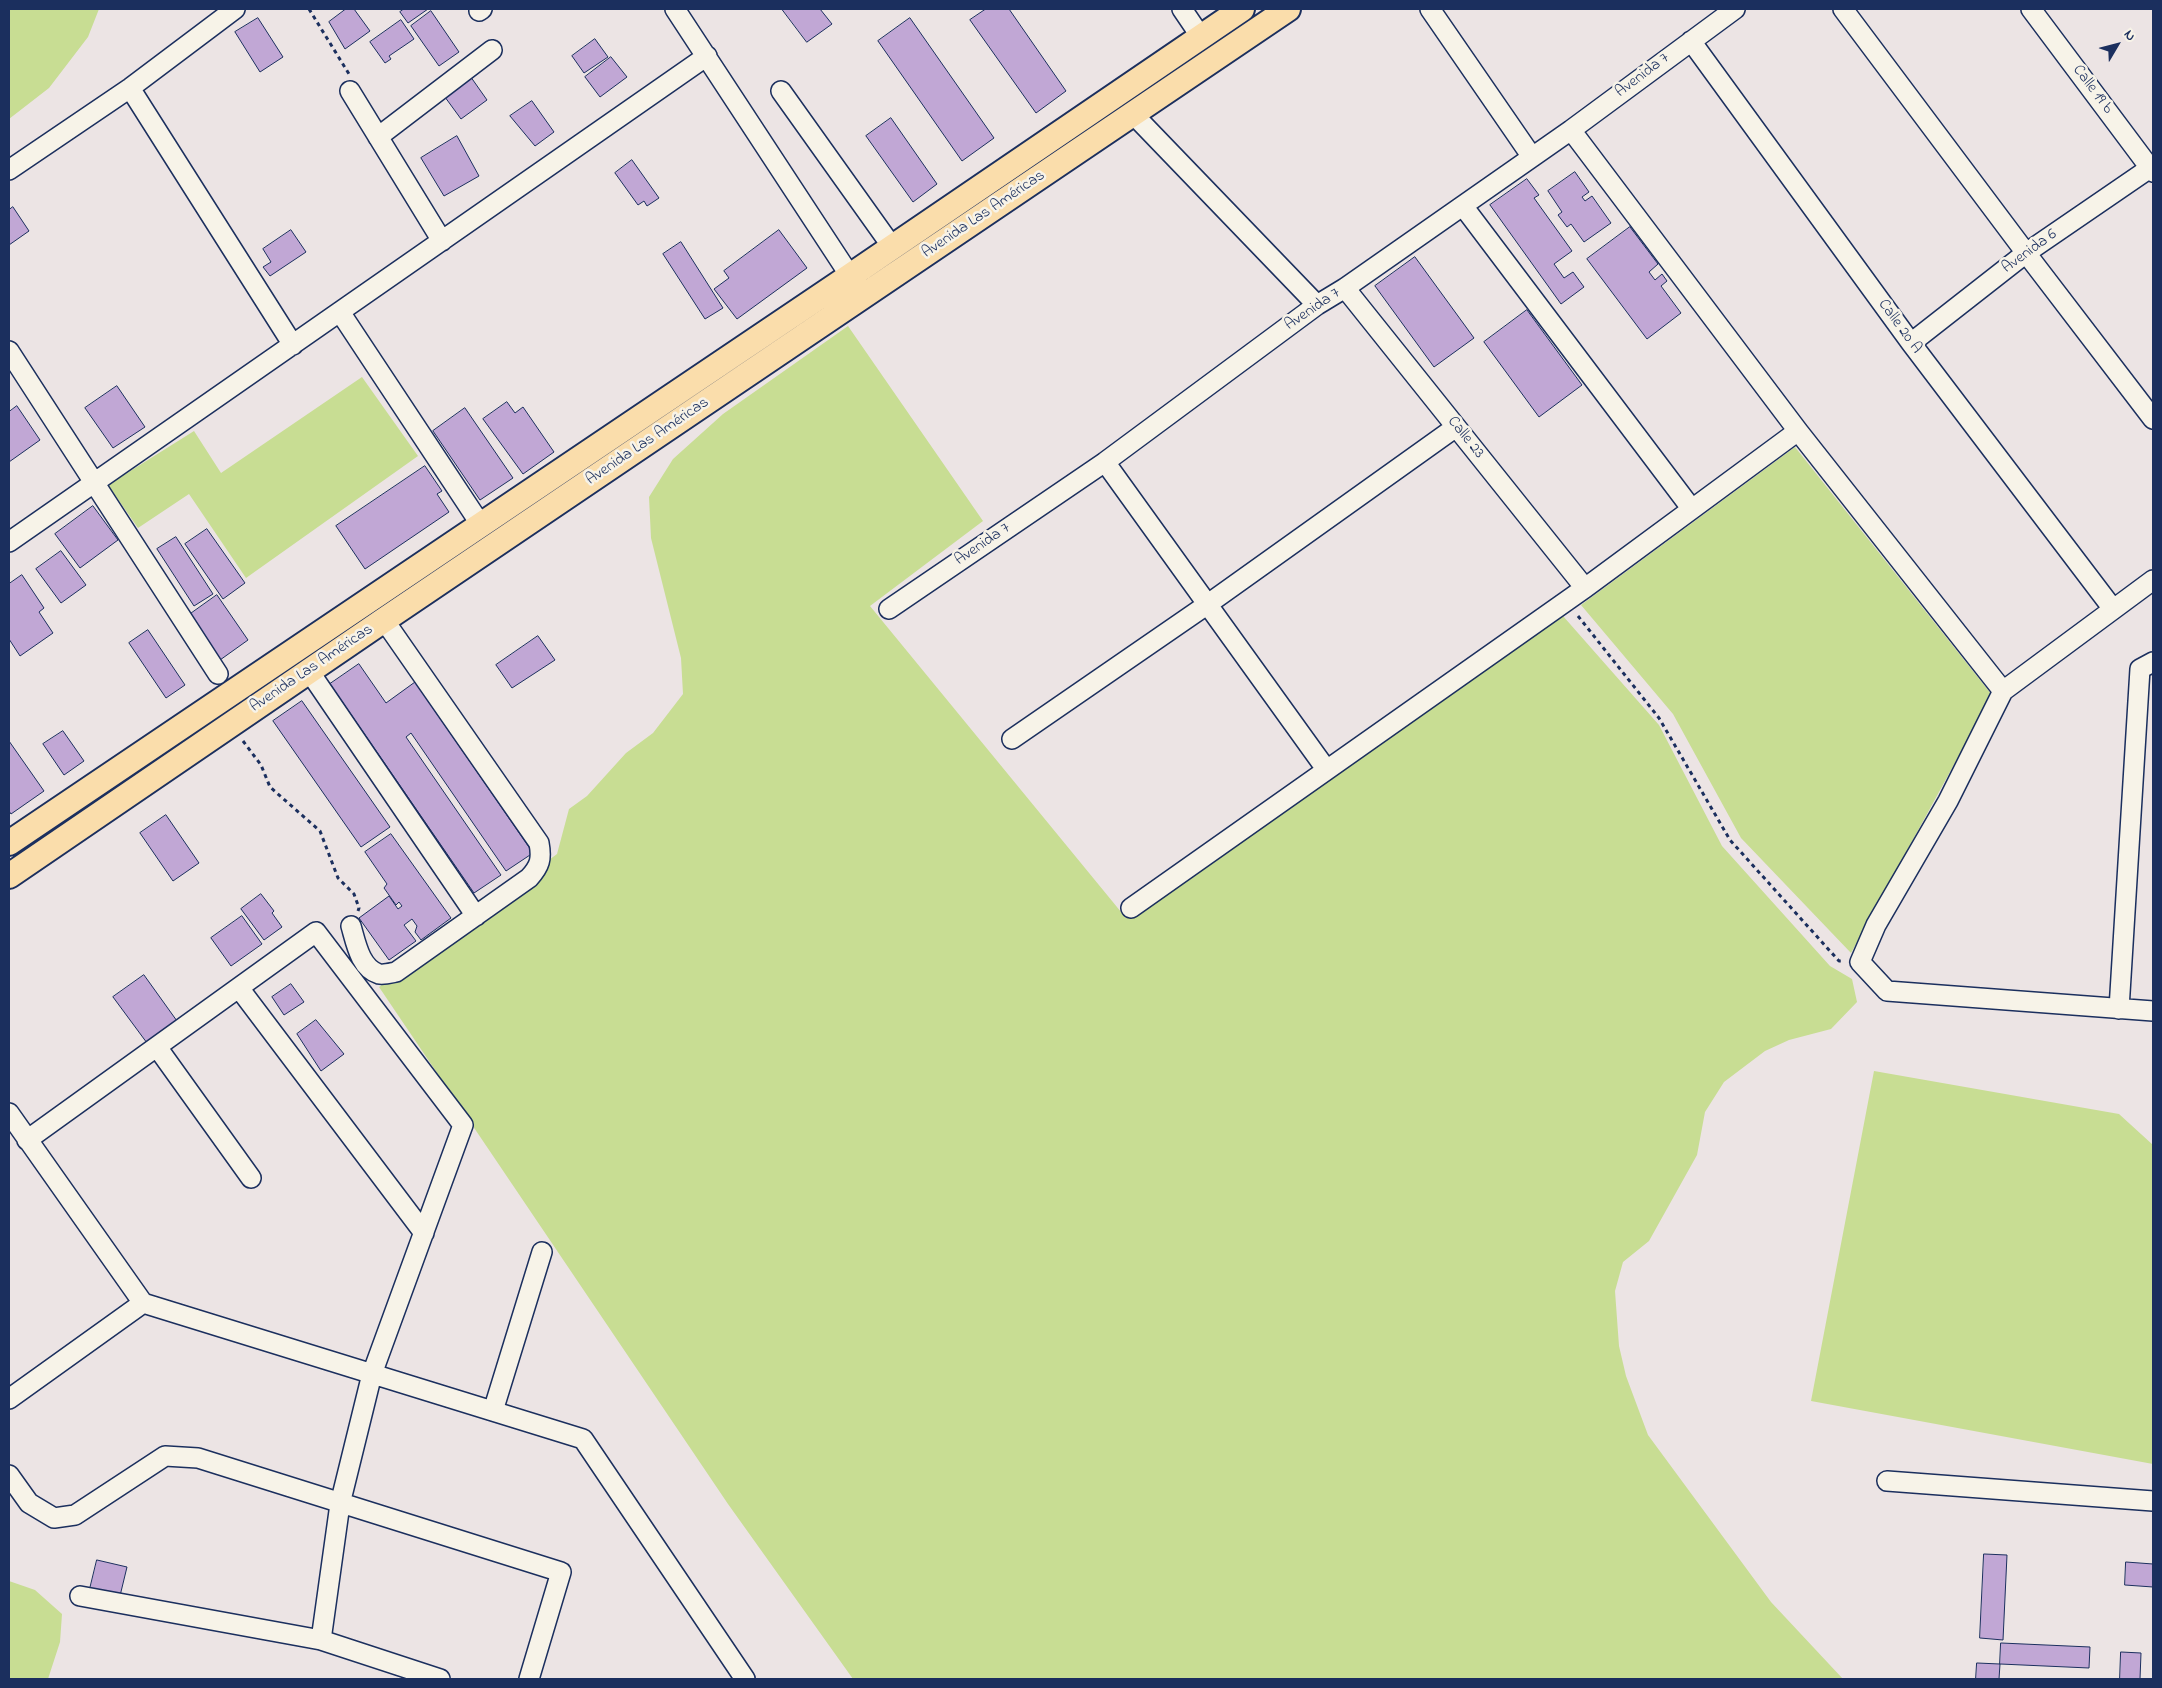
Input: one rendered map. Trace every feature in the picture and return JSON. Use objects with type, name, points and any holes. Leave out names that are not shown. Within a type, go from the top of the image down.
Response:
[{"type":"main road","name":"Avenida Las Américas","points":[[9,843],[892,248],[1242,9]]},
{"type":"main road","name":"Avenida Las Américas","points":[[9,876],[1288,9]]},
{"type":"street","points":[[9,170],[130,88],[235,9]]},
{"type":"street","points":[[675,9],[863,296]]},
{"type":"street","points":[[1182,9],[1201,37]]},
{"type":"street","points":[[1430,9],[1532,157]]},
{"type":"street","name":"Avenida 7","points":[[889,609],[1106,462],[1317,305],[1345,288],[1571,130],[1734,9]]},
{"type":"street","points":[[1843,9],[2153,419]]},
{"type":"street","name":"Calle 19 b","points":[[2031,9],[2152,169]]},
{"type":"street","name":"Calle 20 A","points":[[1691,41],[1911,344],[2113,609]]},
{"type":"street","points":[[378,137],[492,50]]},
{"type":"street","points":[[9,542],[707,56]]},
{"type":"street","points":[[130,88],[293,345]]},
{"type":"street","points":[[350,91],[442,241]]},
{"type":"street","points":[[781,91],[892,248]]},
{"type":"street","points":[[1134,114],[1317,305]]},
{"type":"street","points":[[1571,130],[1798,431],[2003,691]]},
{"type":"street","name":"Avenida 6","points":[[1911,344],[2026,253],[2152,169]]},
{"type":"street","points":[[1463,206],[1691,508]]},
{"type":"street","name":"Calle 23","points":[[1345,288],[1585,588]]},
{"type":"street","points":[[340,312],[481,525]]},
{"type":"street","points":[[9,351],[218,674]]},
{"type":"street","points":[[1012,739],[1208,604],[1456,427]]},
{"type":"street","points":[[1131,908],[1566,602],[1691,508],[1798,431]]},
{"type":"street","points":[[1106,462],[1326,769]]},
{"type":"street","points":[[2153,580],[2003,691],[1948,801],[1876,925],[1860,962],[1887,991],[2153,1011]]},
{"type":"street","points":[[351,926],[358,951],[367,965],[380,974],[396,972],[529,878],[539,867],[539,843],[384,620]]},
{"type":"street","points":[[2119,1009],[2140,669],[2153,662]]},
{"type":"street","points":[[309,671],[476,916]]},
{"type":"street","points":[[28,1140],[316,932],[464,1125],[372,1374],[340,1504],[321,1640]]},
{"type":"street","points":[[239,988],[424,1233]]},
{"type":"street","points":[[157,1047],[251,1178]]},
{"type":"street","points":[[9,1113],[142,1303],[582,1439],[746,1679]]},
{"type":"street","points":[[493,1411],[542,1252]]},
{"type":"street","points":[[10,1396],[142,1303]]},
{"type":"street","points":[[9,1475],[29,1503],[54,1518],[75,1515],[165,1456],[198,1458],[561,1572],[530,1679]]},
{"type":"street","points":[[1888,1481],[2153,1500]]},
{"type":"street","points":[[80,1596],[321,1640],[440,1679]]},
{"type":"path","points":[[309,9],[352,78],[350,91]]},
{"type":"path","points":[[1566,602],[1659,718],[1730,840],[1840,961],[1860,962]]},
{"type":"path","points":[[231,724],[261,765],[270,787],[320,831],[338,878],[354,894],[359,908],[351,926]]},
{"type":"green space","points":[[9,9],[99,9],[88,37],[49,88],[9,119]]},
{"type":"green space","points":[[848,326],[983,521],[870,606],[1126,918],[1563,616],[1659,725],[1722,846],[1830,966],[1852,979],[1857,1002],[1831,1029],[1789,1040],[1765,1051],[1724,1082],[1705,1112],[1697,1155],[1649,1241],[1623,1262],[1615,1291],[1619,1346],[1626,1376],[1648,1435],[1771,1602],[1843,1679],[853,1679],[728,1504],[379,987],[557,854],[569,809],[587,796],[626,753],[653,733],[683,694],[681,658],[651,538],[649,497],[673,459],[723,414]]},
{"type":"green space","points":[[362,377],[418,456],[246,578],[189,494],[138,528],[108,485],[194,431],[221,473]]},
{"type":"green space","points":[[1795,447],[1992,695],[1851,953],[1741,838],[1673,714],[1581,605]]},
{"type":"green space","points":[[1874,1071],[2119,1114],[2153,1145],[2153,1464],[1811,1401]]},
{"type":"green space","points":[[9,1581],[35,1590],[62,1614],[60,1642],[48,1679],[9,1679]]},
{"type":"building","points":[[346,9],[354,9],[370,31],[345,49],[329,22]]},
{"type":"building","points":[[404,9],[428,9],[408,23],[400,12]]},
{"type":"building","points":[[782,9],[820,9],[832,24],[807,42]]},
{"type":"building","points":[[986,9],[1009,9],[1066,91],[1036,113],[970,20]]},
{"type":"building","points":[[431,11],[459,52],[439,66],[411,26]]},
{"type":"building","points":[[258,18],[283,57],[260,72],[235,32]]},
{"type":"building","points":[[910,18],[994,138],[962,161],[878,41]]},
{"type":"building","points":[[401,20],[414,39],[389,56],[391,59],[385,63],[370,42]]},
{"type":"building","points":[[595,39],[608,57],[584,73],[572,56]]},
{"type":"building","points":[[611,57],[627,77],[600,97],[585,77]]},
{"type":"building","points":[[468,73],[487,100],[461,119],[442,93]]},
{"type":"building","points":[[532,101],[554,132],[535,146],[510,116]]},
{"type":"building","points":[[891,118],[937,184],[913,202],[866,136]]},
{"type":"building","points":[[457,136],[479,176],[444,196],[421,158]]},
{"type":"building","points":[[632,160],[659,198],[647,206],[644,201],[638,205],[615,173]]},
{"type":"building","points":[[1575,172],[1589,192],[1582,197],[1585,201],[1592,196],[1611,223],[1584,242],[1571,224],[1567,227],[1558,215],[1562,212],[1548,191]]},
{"type":"building","points":[[1527,179],[1539,195],[1534,198],[1572,251],[1554,264],[1564,278],[1573,272],[1584,287],[1561,304],[1490,205]]},
{"type":"building","points":[[13,207],[29,231],[9,245],[9,210]]},
{"type":"building","points":[[1630,227],[1658,264],[1649,272],[1655,280],[1662,274],[1667,281],[1661,286],[1681,313],[1647,339],[1587,259]]},
{"type":"building","points":[[291,230],[306,252],[270,276],[263,267],[271,262],[263,249]]},
{"type":"building","points":[[779,230],[807,268],[737,319],[714,289],[729,278],[724,271]]},
{"type":"building","points":[[681,242],[723,308],[705,319],[663,254]]},
{"type":"building","points":[[1415,257],[1474,338],[1434,367],[1375,286]]},
{"type":"building","points":[[1527,310],[1582,385],[1539,417],[1484,342]]},
{"type":"building","points":[[117,386],[145,427],[113,448],[85,408]]},
{"type":"building","points":[[507,402],[515,413],[523,407],[554,452],[523,474],[483,419]]},
{"type":"building","points":[[17,406],[40,440],[9,462],[9,412]]},
{"type":"building","points":[[465,408],[513,478],[480,500],[433,431]]},
{"type":"building","points":[[425,466],[442,491],[437,494],[449,512],[365,569],[336,526]]},
{"type":"building","points":[[93,506],[118,540],[80,568],[55,534]]},
{"type":"building","points":[[207,529],[245,583],[223,599],[185,544]]},
{"type":"building","points":[[176,537],[213,594],[194,606],[157,549]]},
{"type":"building","points":[[61,551],[86,585],[61,603],[36,569]]},
{"type":"building","points":[[22,575],[44,608],[39,612],[53,633],[20,656],[9,639],[9,584]]},
{"type":"building","points":[[217,595],[248,640],[220,660],[189,615]]},
{"type":"building","points":[[148,630],[185,685],[166,698],[129,643]]},
{"type":"building","points":[[538,636],[555,660],[512,688],[496,665]]},
{"type":"building","points":[[359,664],[386,703],[415,682],[533,853],[506,871],[411,733],[406,737],[501,875],[474,893],[330,684]]},
{"type":"building","points":[[302,701],[390,827],[361,847],[273,721]]},
{"type":"building","points":[[63,731],[84,761],[64,775],[43,744]]},
{"type":"building","points":[[9,741],[44,791],[11,814],[9,811]]},
{"type":"building","points":[[166,815],[199,863],[173,881],[140,833]]},
{"type":"building","points":[[391,834],[451,918],[421,940],[415,932],[417,926],[412,919],[404,925],[416,941],[389,960],[359,918],[389,896],[398,909],[402,906],[399,902],[396,905],[384,888],[387,884],[365,852]]},
{"type":"building","points":[[261,894],[274,911],[272,913],[282,927],[264,940],[241,909]]},
{"type":"building","points":[[242,916],[262,944],[231,966],[211,938]]},
{"type":"building","points":[[144,975],[177,1021],[147,1043],[113,997]]},
{"type":"building","points":[[291,984],[304,1002],[284,1015],[272,997]]},
{"type":"building","points":[[316,1020],[344,1054],[321,1071],[297,1034]]},
{"type":"building","points":[[1984,1554],[2007,1555],[2003,1640],[1980,1638]]},
{"type":"building","points":[[97,1560],[127,1567],[119,1600],[89,1593]]},
{"type":"building","points":[[2126,1562],[2153,1564],[2153,1587],[2125,1585]]},
{"type":"building","points":[[2001,1643],[2090,1647],[2089,1668],[2000,1664]]},
{"type":"building","points":[[2121,1652],[2141,1653],[2140,1679],[2120,1679]]},
{"type":"building","points":[[1977,1663],[2000,1664],[1999,1679],[1976,1679]]}]
